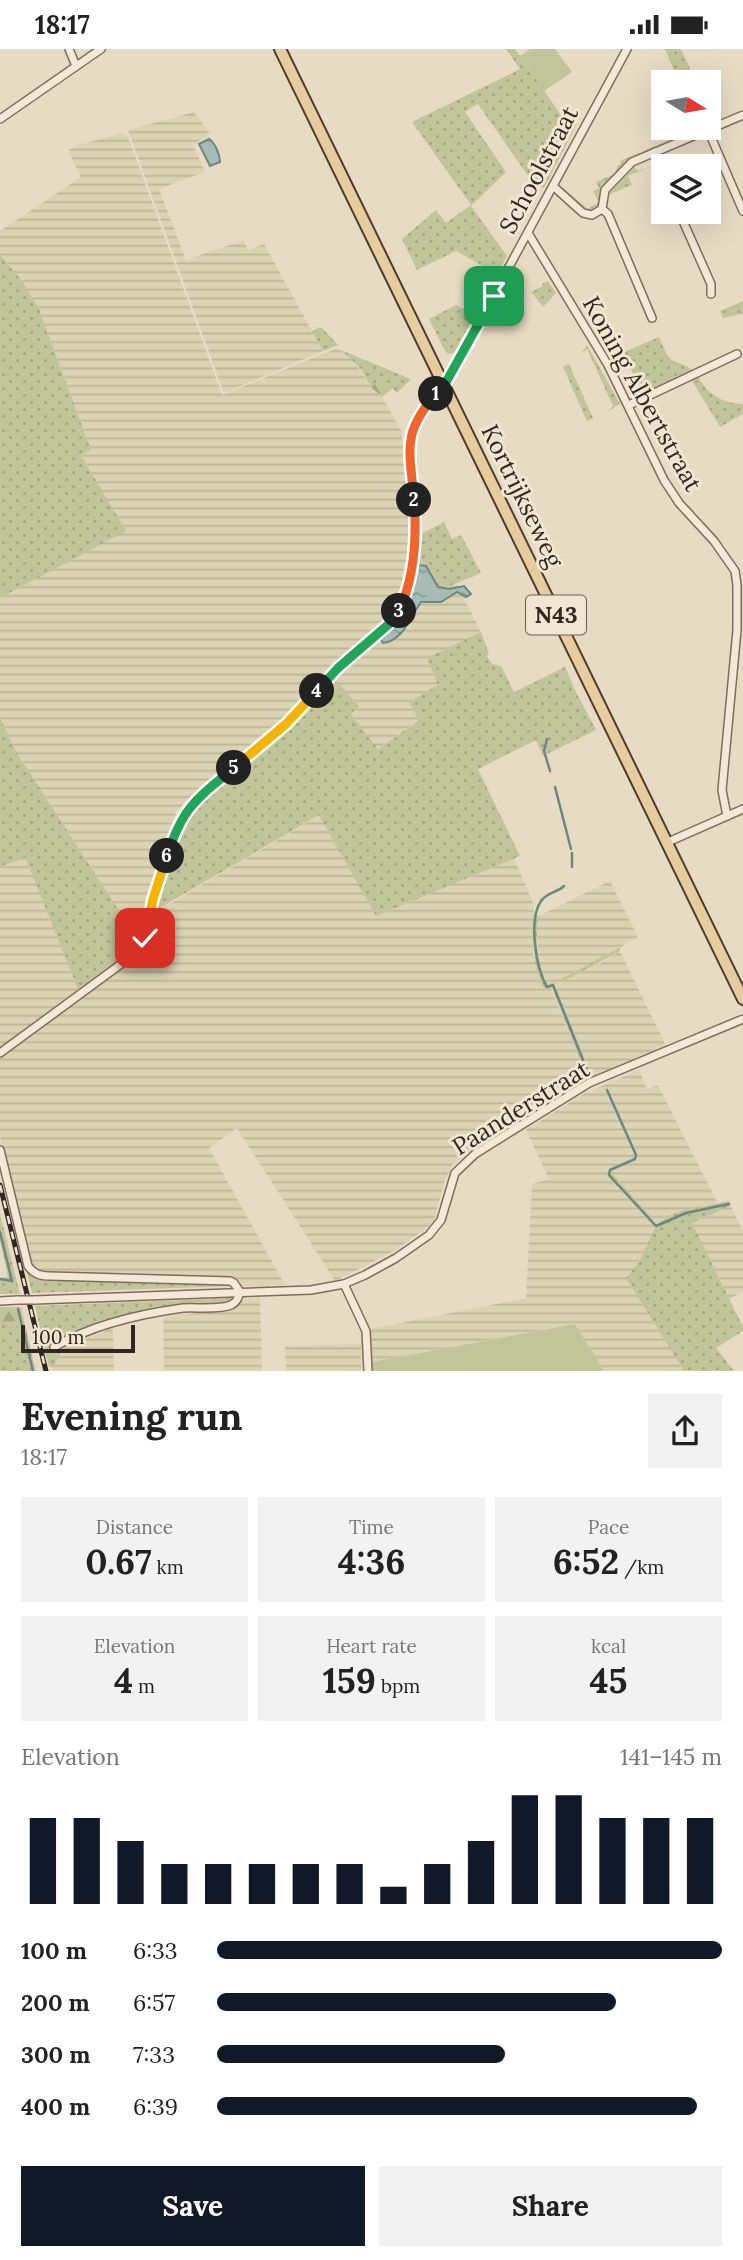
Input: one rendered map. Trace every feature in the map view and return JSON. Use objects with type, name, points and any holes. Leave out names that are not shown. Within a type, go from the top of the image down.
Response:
[{"type":"main road","name":"Kortrijkseweg","points":[[280,49],[743,999]]},
{"type":"street","points":[[69,49],[76,66]]},
{"type":"street","points":[[0,119],[101,49]]},
{"type":"street","name":"Schoolstraat","points":[[0,1053],[136,953],[145,938],[153,899],[175,832],[190,807],[286,724],[338,668],[397,615],[408,581],[416,540],[411,436],[415,421],[445,384],[627,49]]},
{"type":"street","points":[[721,124],[743,115]]},
{"type":"street","points":[[652,318],[608,214],[603,209],[603,196],[607,187],[618,179],[629,165],[683,140]]},
{"type":"street","points":[[713,140],[743,211]]},
{"type":"street","points":[[553,186],[585,215],[592,215],[603,209]]},
{"type":"street","points":[[684,224],[710,284],[711,294]]},
{"type":"street","name":"Koning Albertstraat","points":[[528,233],[605,359],[664,480],[679,503],[735,571]]},
{"type":"street","points":[[629,405],[737,354]]},
{"type":"street","points":[[727,816],[722,790],[737,631],[735,571],[743,566]]},
{"type":"street","points":[[667,842],[743,809]]},
{"type":"street","name":"Paanderstraat","points":[[0,1301],[311,1290],[344,1284],[396,1258],[436,1228],[443,1215],[455,1173],[475,1154],[589,1083],[743,1019]]},
{"type":"street","points":[[0,1150],[28,1266],[40,1276],[230,1281],[240,1292]]},
{"type":"street","points":[[344,1284],[366,1331],[368,1371]]},
{"type":"street","name":"Paanderstraat","points":[[54,1347],[109,1324],[145,1315],[192,1307],[230,1305],[237,1300],[240,1292]]},
{"type":"shaded area","points":[[194,112],[210,134],[193,145],[205,172],[159,189],[186,260],[244,240],[248,250],[264,244],[323,351],[224,393],[128,130]]},
{"type":"shaded area","points":[[122,133],[128,137],[222,395],[335,349],[343,351],[353,359],[371,387],[382,397],[401,430],[411,532],[405,576],[393,611],[290,714],[190,797],[177,811],[146,904],[138,940],[17,753],[0,718],[0,598],[125,531],[81,454],[91,450],[45,325],[22,281],[0,255],[0,231],[81,177],[68,151],[75,146]]},
{"type":"shaded area","points":[[417,565],[429,570],[436,585],[443,589],[457,584],[481,632],[428,658],[439,685],[409,702],[420,719],[377,749],[351,713],[359,706],[335,679],[360,652],[390,628]]},
{"type":"shaded area","points":[[320,815],[376,916],[514,858],[534,905],[533,954],[545,990],[551,988],[587,1077],[453,1164],[444,1182],[431,1225],[392,1252],[335,1281],[237,1128],[209,1148],[285,1285],[242,1286],[238,1279],[231,1277],[40,1272],[35,1269],[29,1259],[0,1135],[0,1059],[138,957],[146,945],[152,943],[156,912]]},
{"type":"shaded area","points":[[25,856],[78,989],[0,1048],[0,867]]},
{"type":"shaded area","points":[[610,881],[638,937],[597,961],[599,964],[620,951],[666,1046],[592,1077],[554,983],[547,986],[542,976],[537,927],[539,916]]},
{"type":"shaded area","points":[[639,1070],[647,1089],[658,1085],[718,1204],[684,1210],[668,1216],[655,1226],[639,1262],[626,1278],[684,1371],[604,1371],[575,1324],[372,1362],[370,1329],[526,1298],[532,1184],[549,1179],[526,1130],[585,1093]]},
{"type":"shaded area","points":[[731,1206],[743,1231],[743,1292],[729,1299],[691,1223]]},
{"type":"shaded area","points":[[260,1298],[262,1371],[164,1371],[163,1317],[229,1309],[243,1299]]},
{"type":"shaded area","points":[[113,1328],[114,1371],[54,1371],[53,1367],[62,1349]]},
{"type":"shaded area","points":[[361,1344],[361,1371],[286,1371],[285,1346]]},
{"type":"green space","points":[[506,49],[515,49],[561,115],[577,124],[544,188],[531,180],[478,104],[465,112],[506,172],[471,206],[507,256],[497,274],[456,251],[417,270],[402,239],[436,210],[446,223],[471,205],[412,122],[520,69]]},
{"type":"green space","points":[[530,49],[555,49],[572,72],[544,91],[520,56]]},
{"type":"green space","points":[[665,49],[681,49],[691,70],[674,70]]},
{"type":"green space","points":[[669,140],[677,140],[633,158],[602,189],[599,202],[593,191],[599,188],[596,182],[615,174],[617,166],[621,165],[620,161]]},
{"type":"green space","points":[[651,166],[628,176],[632,185],[608,195],[635,167],[638,171]]},
{"type":"green space","points":[[563,188],[588,209],[599,202],[597,210],[586,212],[562,190]]},
{"type":"green space","points":[[0,255],[22,281],[39,309],[91,450],[81,455],[126,531],[0,598]]},
{"type":"green space","points":[[548,281],[556,293],[543,307],[531,292]]},
{"type":"green space","points":[[743,301],[743,314],[723,318],[720,311]]},
{"type":"green space","points":[[456,305],[475,315],[454,353],[448,354],[429,319]]},
{"type":"green space","points":[[320,327],[338,345],[323,351],[312,331]]},
{"type":"green space","points":[[659,337],[672,360],[694,370],[643,394],[623,354],[612,360],[610,358]]},
{"type":"green space","points":[[587,345],[620,404],[608,411],[613,406],[587,349],[581,354]]},
{"type":"green space","points":[[343,351],[411,379],[397,393],[383,379],[371,387],[361,369]]},
{"type":"green space","points":[[569,364],[593,418],[587,421],[563,367]]},
{"type":"green space","points":[[698,376],[716,397],[743,404],[743,414],[720,427],[691,379]]},
{"type":"green space","points":[[382,378],[393,388],[382,397],[371,387]]},
{"type":"green space","points":[[444,522],[452,539],[461,535],[481,573],[443,589],[436,585],[429,571],[422,565],[417,565],[421,534]]},
{"type":"green space","points":[[481,632],[489,654],[487,656],[492,664],[501,666],[514,692],[565,667],[596,730],[543,756],[536,740],[478,769],[520,856],[376,916],[319,815],[155,911],[180,831],[194,808],[287,730],[335,679],[359,706],[351,714],[378,749],[419,720],[409,702],[438,685],[427,658]]},
{"type":"green space","points":[[0,718],[17,753],[138,940],[128,953],[78,989],[25,857],[0,867]]},
{"type":"green space","points":[[539,916],[537,951],[543,978],[547,986],[554,983],[589,1069],[584,1070],[552,988],[545,990],[538,971],[534,955],[534,917]]},
{"type":"green space","points":[[619,948],[620,951],[562,982],[561,979]]},
{"type":"green space","points":[[0,1156],[26,1264],[37,1277],[232,1286],[32,1293],[0,1167]]},
{"type":"green space","points":[[610,1171],[651,1217],[651,1223],[607,1175]]},
{"type":"green space","points":[[729,1201],[731,1206],[692,1223],[743,1327],[743,1331],[716,1348],[734,1371],[684,1371],[626,1278],[639,1262],[656,1225],[668,1216]]},
{"type":"green space","points":[[0,1214],[20,1294],[0,1294],[0,1278],[8,1277],[0,1241]]},
{"type":"green space","points":[[235,1298],[228,1304],[189,1306],[103,1328],[104,1330],[62,1349],[53,1367],[49,1367],[35,1306]]},
{"type":"green space","points":[[0,1307],[21,1307],[31,1351],[24,1353],[17,1326],[0,1324]]},
{"type":"green space","points":[[0,1324],[17,1326],[24,1352],[31,1351],[36,1371],[0,1371]]},
{"type":"green space","points":[[575,1324],[604,1371],[372,1371],[372,1362]]},
{"type":"water","points":[[209,139],[217,149],[220,162],[210,166],[199,144]]},
{"type":"water","points":[[417,565],[426,566],[438,587],[449,589],[464,586],[471,594],[466,597],[457,592],[441,602],[421,602],[401,633],[383,643],[380,638],[401,611]]},
{"type":"waterway","points":[[547,739],[544,751],[550,771]]},
{"type":"waterway","points":[[555,787],[571,849]]},
{"type":"waterway","points":[[572,853],[572,867]]},
{"type":"waterway","points":[[564,886],[541,901],[535,920],[535,944],[543,979],[547,987],[553,985],[587,1070]]},
{"type":"waterway","points":[[607,1090],[636,1155],[635,1159],[610,1170],[609,1175],[656,1226],[686,1213],[729,1204]]},
{"type":"waterway","points":[[0,1232],[12,1281],[0,1279]]},
{"type":"waterway","points":[[18,1309],[33,1371]]},
{"type":"railway","points":[[0,1185],[46,1371]]},
{"type":"route","points":[[145,938],[153,899],[175,832],[195,800],[286,724],[338,668],[397,615],[406,591],[416,540],[410,452],[415,421],[445,384],[494,296]]}]
